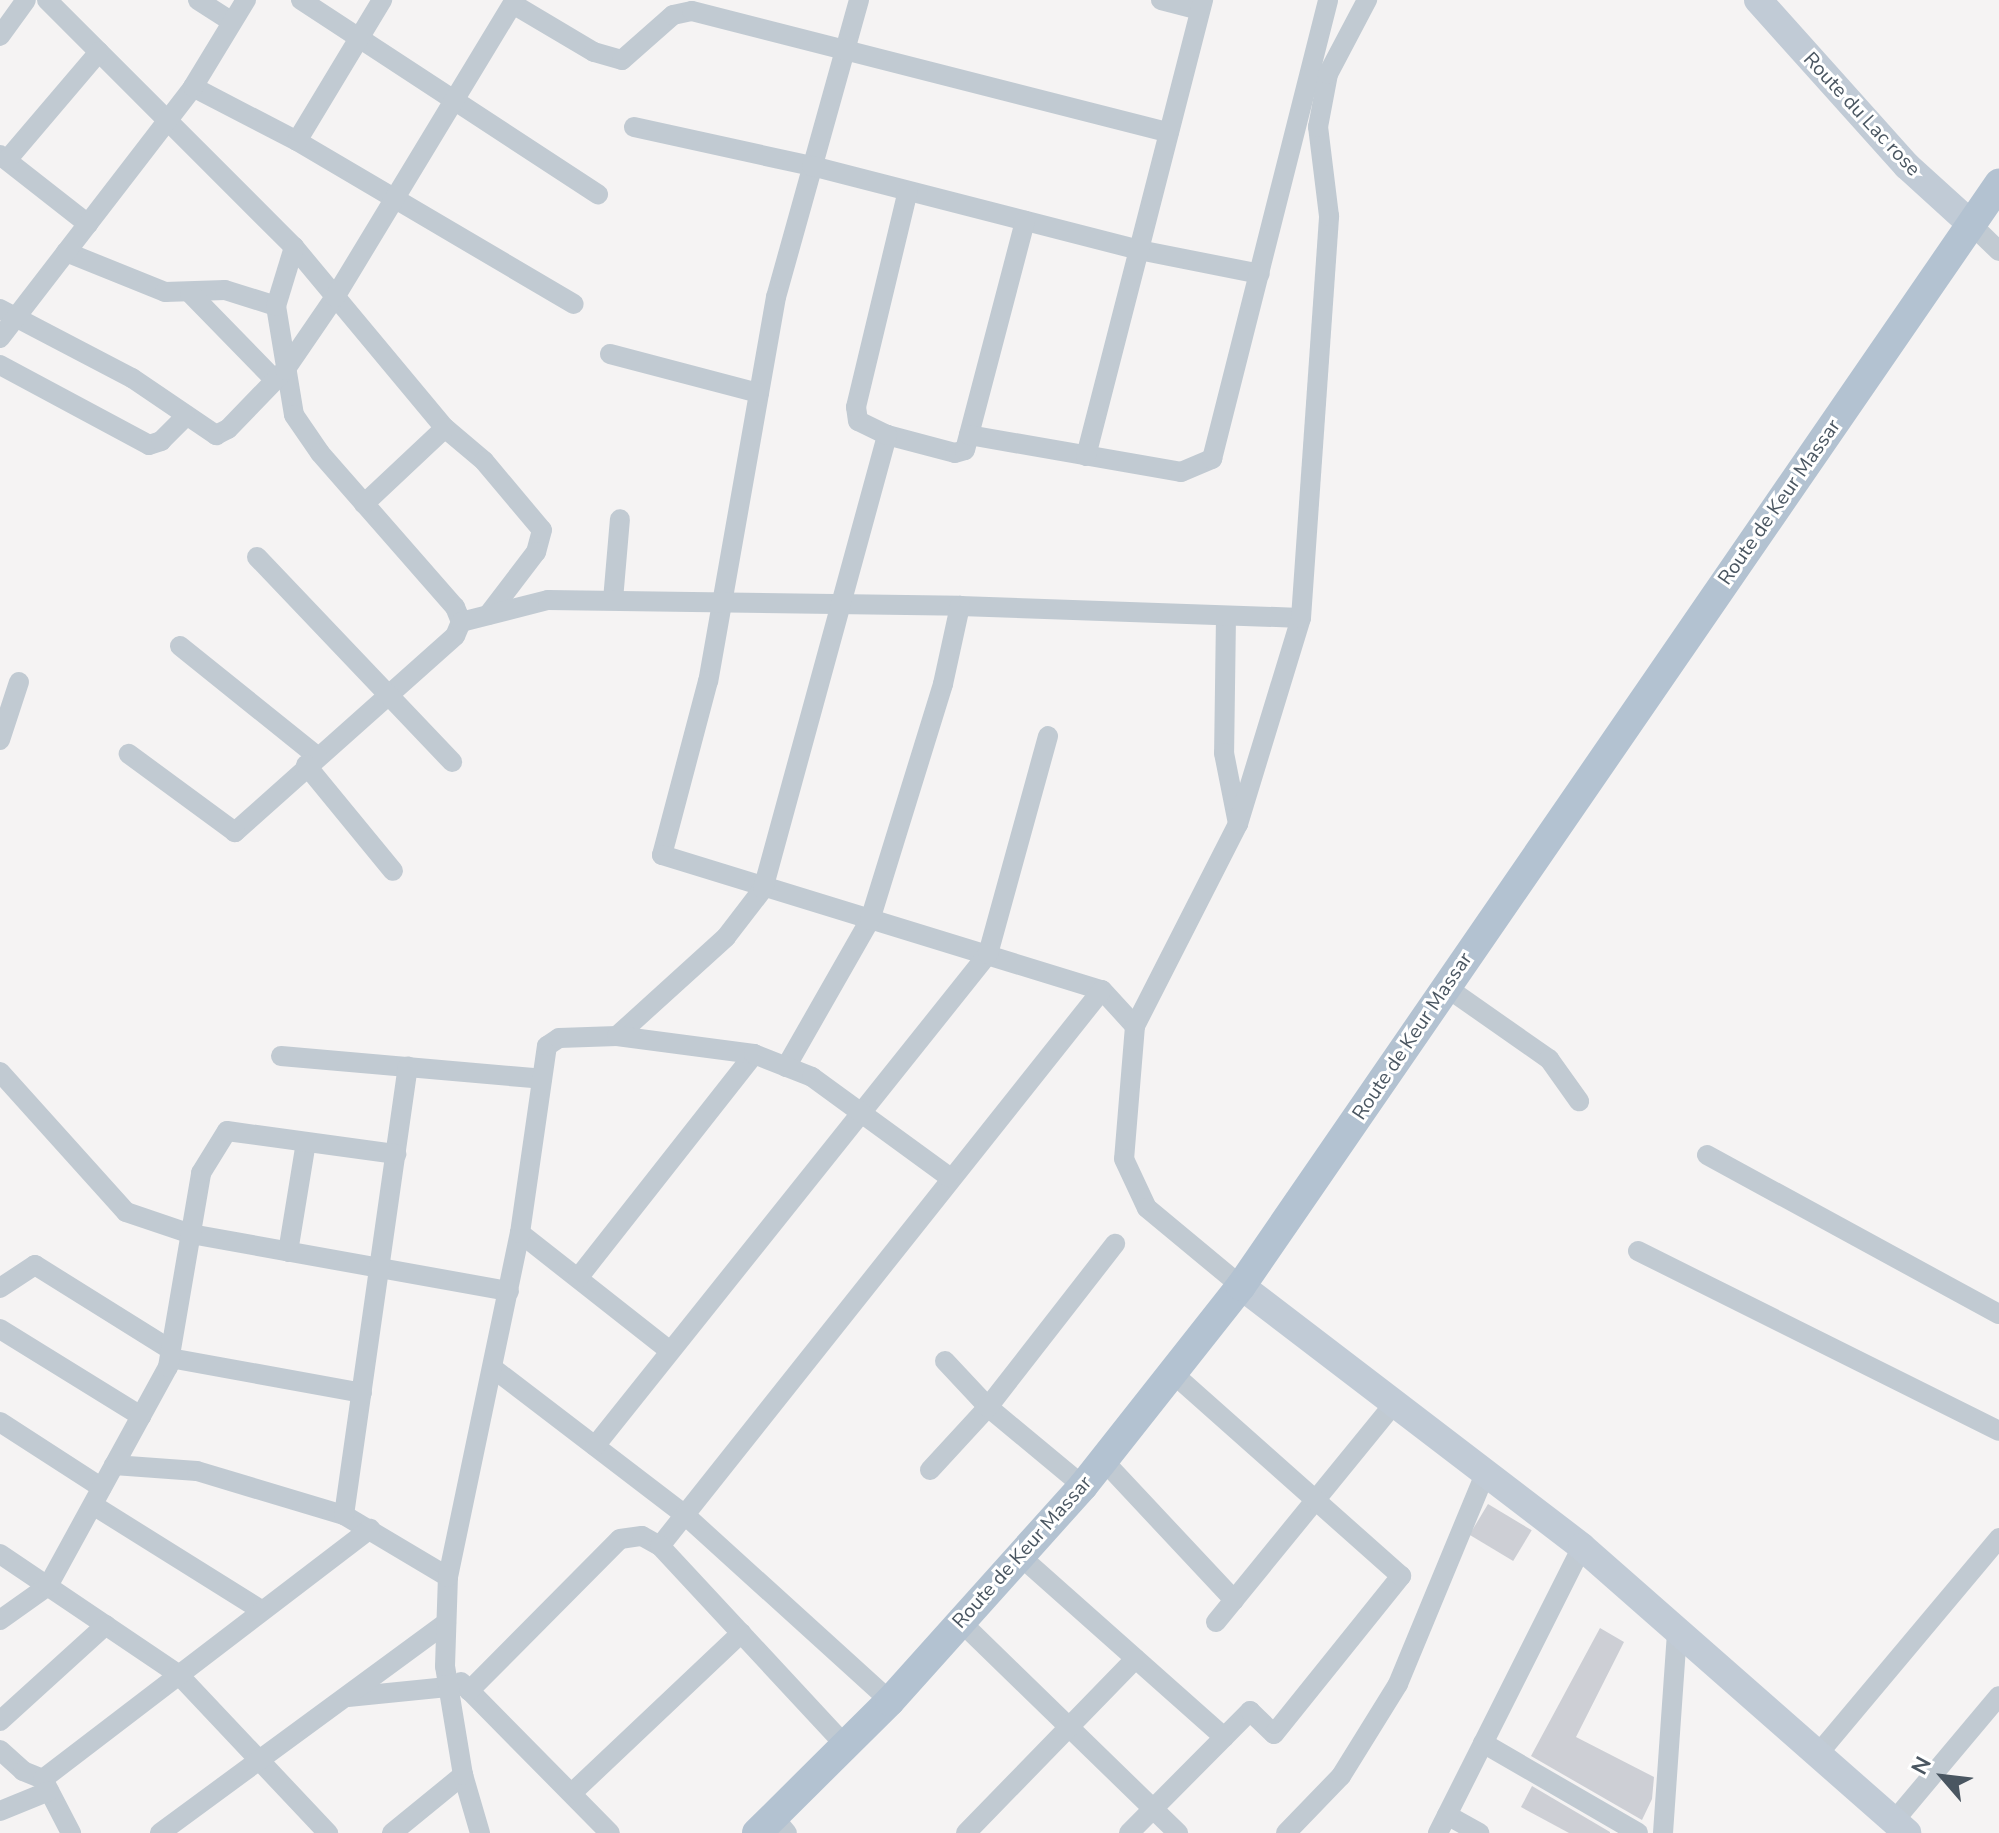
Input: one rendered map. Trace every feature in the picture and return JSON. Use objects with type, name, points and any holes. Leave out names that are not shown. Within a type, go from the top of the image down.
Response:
[{"type":"main road","name":"Route de Keur Massar","points":[[772,1827],[1083,1486],[1241,1286],[1999,184]]},
{"type":"street","points":[[0,36],[26,0]]},
{"type":"street","points":[[47,0],[294,247],[445,428],[484,461],[543,537],[488,615]]},
{"type":"street","points":[[198,0],[232,22]]},
{"type":"street","points":[[0,338],[7,314],[66,252],[193,87],[246,0]]},
{"type":"street","points":[[301,0],[454,97],[598,194]]},
{"type":"street","points":[[297,141],[382,0]]},
{"type":"street","points":[[859,0],[776,297],[708,681],[662,855],[763,889],[1102,990],[1135,1026]]},
{"type":"street","points":[[1086,456],[1202,5],[1161,0]]},
{"type":"street","points":[[969,435],[1181,472],[1212,459],[1328,0]]},
{"type":"street","points":[[1367,0],[1328,74],[1318,127],[1329,216],[1301,618],[1238,824],[1135,1026],[1124,1159],[1147,1208],[1241,1286],[1582,1547],[1900,1827],[1999,1696]]},
{"type":"street","name":"Route du Lac rose","points":[[1758,0],[1907,166],[1971,224]]},
{"type":"street","points":[[7,314],[132,378],[185,417],[216,435],[279,374],[335,297],[514,2],[594,52],[622,60],[643,47],[673,15],[692,11],[845,47],[1169,133]]},
{"type":"street","points":[[88,224],[3,158],[99,52]]},
{"type":"street","points":[[193,87],[297,141],[394,203],[574,304]]},
{"type":"street","points":[[634,127],[812,166],[1139,250],[1260,274]]},
{"type":"street","points":[[908,191],[856,407],[858,421],[887,435],[955,453],[965,450],[1025,221]]},
{"type":"street","points":[[1971,224],[1999,251]]},
{"type":"street","points":[[129,754],[235,832],[455,636],[461,622],[455,607],[364,504],[294,415],[279,374],[276,306],[294,247]]},
{"type":"street","points":[[66,252],[165,292],[225,290],[276,306]]},
{"type":"street","points":[[190,293],[279,374]]},
{"type":"street","points":[[610,354],[759,393]]},
{"type":"street","points":[[0,365],[149,445],[161,441],[185,417]]},
{"type":"street","points":[[364,504],[445,428]]},
{"type":"street","points":[[617,1036],[726,937],[763,889],[887,435]]},
{"type":"street","points":[[613,600],[620,519]]},
{"type":"street","points":[[257,557],[452,762]]},
{"type":"street","points":[[461,622],[548,600],[722,600],[1301,618]]},
{"type":"street","points":[[786,1067],[870,920],[943,684],[960,606]]},
{"type":"street","points":[[1226,616],[1224,753],[1238,824]]},
{"type":"street","points":[[180,646],[312,761],[393,871]]},
{"type":"street","points":[[0,740],[19,682]]},
{"type":"street","points":[[595,1446],[988,954],[1048,736]]},
{"type":"street","points":[[1446,987],[1549,1059],[1579,1101]]},
{"type":"street","points":[[660,1546],[949,1177],[1102,990]]},
{"type":"street","points":[[480,1833],[463,1775],[446,1677],[448,1577],[494,1369],[520,1233],[547,1046],[559,1038],[617,1036],[754,1054],[786,1067],[862,1109],[949,1177]]},
{"type":"street","points":[[578,1278],[754,1054]]},
{"type":"street","points":[[281,1056],[542,1079]]},
{"type":"street","points":[[344,1515],[408,1067]]},
{"type":"street","points":[[0,1072],[126,1212],[191,1234],[509,1291]]},
{"type":"street","points":[[0,1620],[48,1586],[141,1416],[170,1354],[201,1173],[227,1131],[396,1154]]},
{"type":"street","points":[[288,1252],[306,1142]]},
{"type":"street","points":[[1707,1155],[1999,1314]]},
{"type":"street","points":[[520,1233],[670,1351]]},
{"type":"street","points":[[930,1470],[988,1407],[1115,1244]]},
{"type":"street","points":[[1638,1251],[1999,1431]]},
{"type":"street","points":[[0,1288],[35,1265],[170,1354],[362,1393]]},
{"type":"street","points":[[0,1329],[141,1416]]},
{"type":"street","points":[[945,1361],[988,1407],[1083,1486]]},
{"type":"street","points":[[494,1369],[685,1515],[890,1701]]},
{"type":"street","points":[[1129,1833],[1250,1711],[1274,1734],[1401,1576],[1172,1373]]},
{"type":"street","points":[[1216,1622],[1394,1404]]},
{"type":"street","points":[[0,1422],[97,1497],[261,1610]]},
{"type":"street","points":[[1103,1460],[1234,1600]]},
{"type":"street","points":[[114,1465],[197,1471],[344,1515],[448,1577]]},
{"type":"street","points":[[1286,1833],[1341,1776],[1398,1684],[1485,1474]]},
{"type":"street","points":[[0,1811],[46,1785],[178,1674],[370,1529]]},
{"type":"street","points":[[469,1691],[620,1539],[642,1536],[660,1546],[846,1746]]},
{"type":"street","points":[[1818,1754],[1999,1538]]},
{"type":"street","points":[[1479,1833],[1443,1824],[1582,1547]]},
{"type":"street","points":[[0,1554],[178,1674],[259,1759],[317,1829]]},
{"type":"street","points":[[1020,1556],[1224,1737]]},
{"type":"street","points":[[961,1622],[1178,1833]]},
{"type":"street","points":[[163,1832],[446,1623]]},
{"type":"street","points":[[0,1721],[106,1625]]},
{"type":"street","points":[[1663,1833],[1677,1631]]},
{"type":"street","points":[[572,1793],[741,1633]]},
{"type":"street","points":[[966,1833],[1135,1659]]},
{"type":"street","points":[[344,1697],[446,1677],[469,1691],[610,1833]]},
{"type":"street","points":[[1483,1743],[1638,1833]]},
{"type":"street","points":[[0,1750],[23,1771],[46,1785],[71,1833]]},
{"type":"street","points":[[392,1833],[463,1775]]},
{"type":"building","points":[[1488,1504],[1532,1530],[1513,1561],[1469,1535]]},
{"type":"building","points":[[1600,1628],[1624,1642],[1576,1737],[1654,1777],[1652,1799],[1642,1820],[1531,1756]]},
{"type":"building","points":[[1532,1786],[1610,1833],[1569,1833],[1521,1807]]}]
